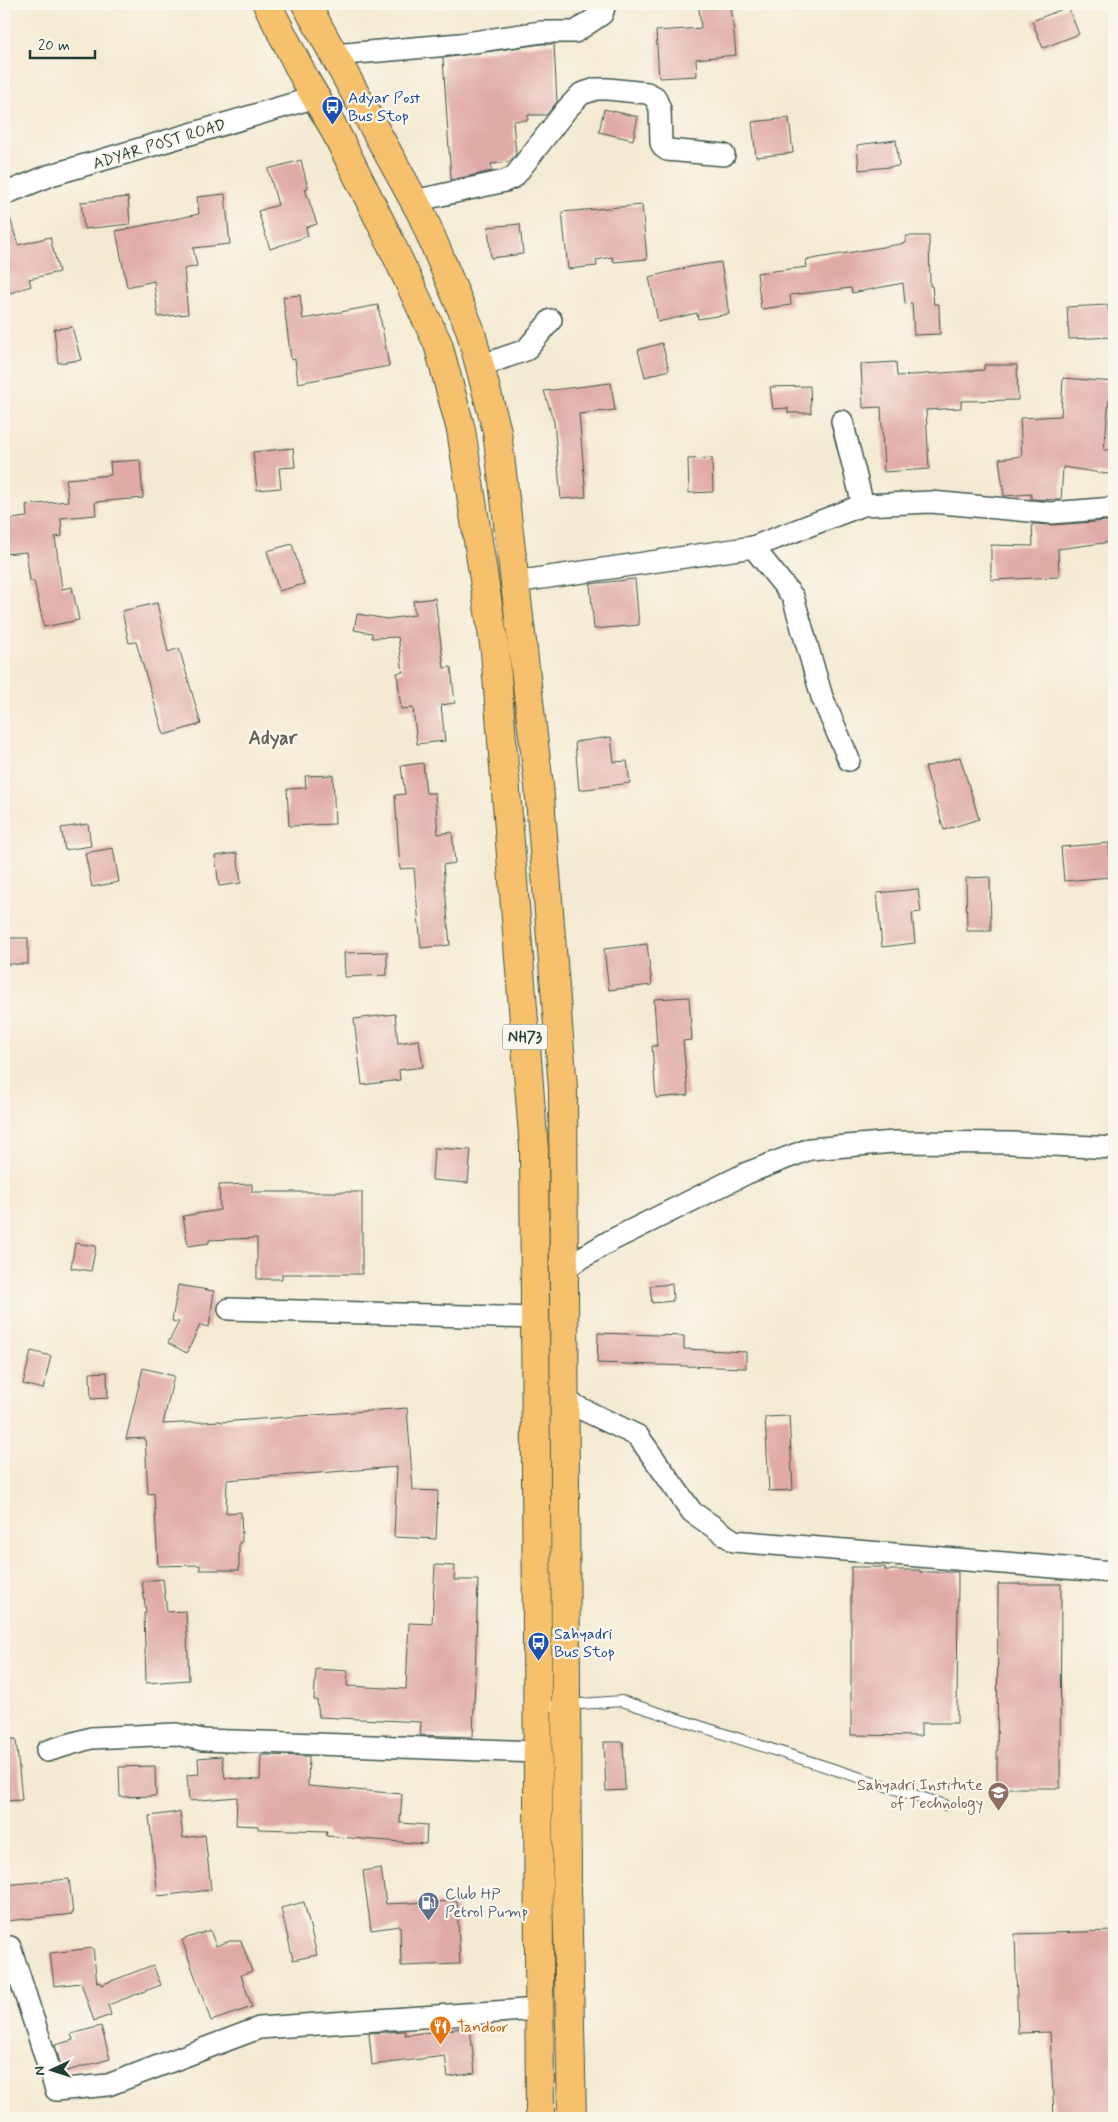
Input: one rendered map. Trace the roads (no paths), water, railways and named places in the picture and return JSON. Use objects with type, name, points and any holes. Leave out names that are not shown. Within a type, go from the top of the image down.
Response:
[{"type":"highway","name":"NH73","points":[[267,4],[332,125],[381,222],[438,344],[461,430],[495,651],[534,1148],[539,1707],[540,2118]]},
{"type":"highway","name":"NH73","points":[[306,4],[422,215],[470,329],[497,431],[539,786],[563,1088],[567,1887],[572,2118]]},
{"type":"street","points":[[334,55],[460,44],[541,32],[575,32],[602,14],[605,4]]},
{"type":"street","points":[[414,201],[505,181],[514,177],[566,110],[582,94],[596,89],[647,93],[655,97],[659,102],[661,143],[663,148],[667,150],[724,155]]},
{"type":"street","name":"ADYAR POST ROAD","points":[[4,194],[50,175],[316,97]]},
{"type":"street","points":[[480,366],[526,350],[551,320]]},
{"type":"street","points":[[842,421],[864,505]]},
{"type":"street","points":[[514,582],[753,546],[864,505],[931,502],[1051,513],[1114,508]]},
{"type":"street","points":[[753,546],[793,597],[822,698],[849,760]]},
{"type":"street","points":[[563,1269],[610,1241],[747,1172],[810,1149],[894,1142],[1011,1143],[1114,1148]]},
{"type":"street","points":[[229,1309],[535,1318]]},
{"type":"street","points":[[564,1400],[638,1436],[692,1512],[734,1541],[1114,1572]]},
{"type":"street","points":[[47,1751],[91,1738],[176,1734],[203,1740],[539,1752]]},
{"type":"street","points":[[10,1947],[56,2090],[108,2085],[259,2028],[540,2009]]},
{"type":"lane","points":[[539,1707],[622,1701],[945,1805]]},
{"type":"place","name":"Adyar Post Bus Stop","points":[[332,125]]},
{"type":"place","name":"Sahyadri Bus Stop","points":[[538,1661]]},
{"type":"place","name":"Sahyadri Institute of Technology","points":[[999,1812]]},
{"type":"place","name":"Club HP Petrol Pump","points":[[429,1921]]},
{"type":"place","name":"Tandoor","points":[[441,2045]]},
{"type":"district","name":"Adyar","points":[[273,737]]}]
